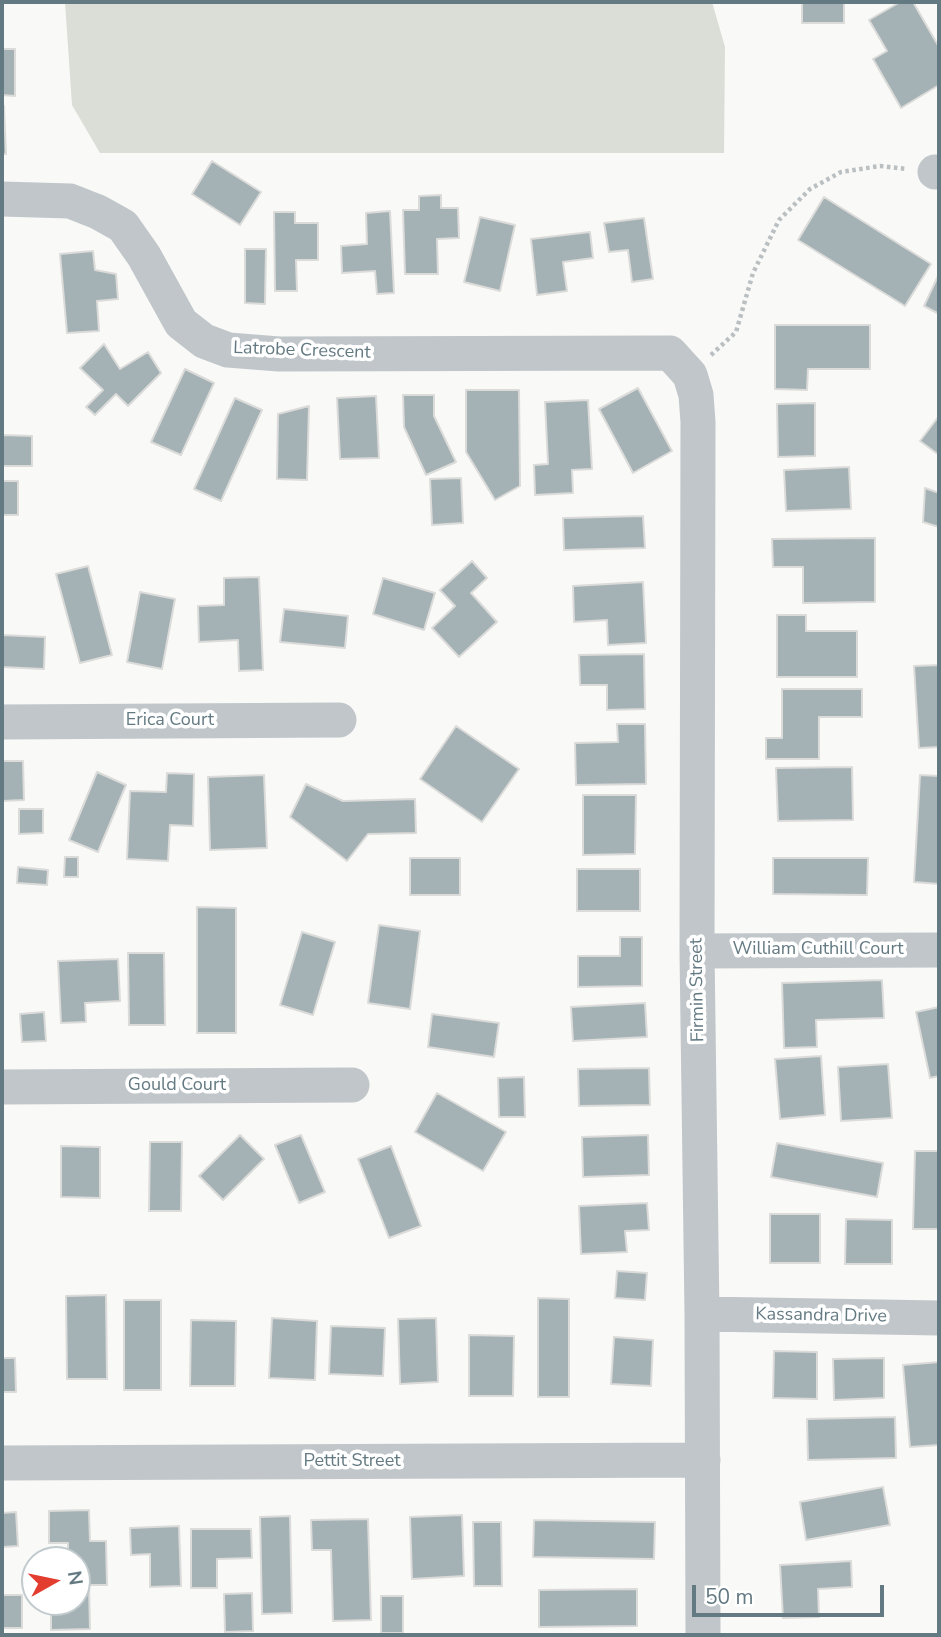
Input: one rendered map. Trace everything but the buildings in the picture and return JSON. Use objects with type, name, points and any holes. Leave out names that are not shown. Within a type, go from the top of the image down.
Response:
[{"type":"street","name":"Latrobe Crescent","points":[[2,199],[69,201],[99,212],[123,226],[144,256],[181,323],[204,341],[228,350],[279,354],[680,364]]},
{"type":"street","name":"Firmin Street","points":[[680,364],[696,395],[698,422],[697,951],[703,1635]]},
{"type":"street","name":"Erica Court","points":[[2,722],[339,720]]},
{"type":"street","name":"William Cuthill Court","points":[[697,951],[939,950]]},
{"type":"street","name":"Gould Court","points":[[2,1087],[352,1085]]},
{"type":"street","name":"Kassandra Drive","points":[[702,1314],[939,1318]]},
{"type":"street","name":"Pettit Street","points":[[2,1463],[703,1460]]},
{"type":"path","points":[[680,364],[736,332],[753,272],[779,220],[810,189],[841,172],[880,166],[937,172]]},
{"type":"shaded area","points":[[65,2],[712,2],[725,47],[724,153],[100,153],[72,105]]}]
